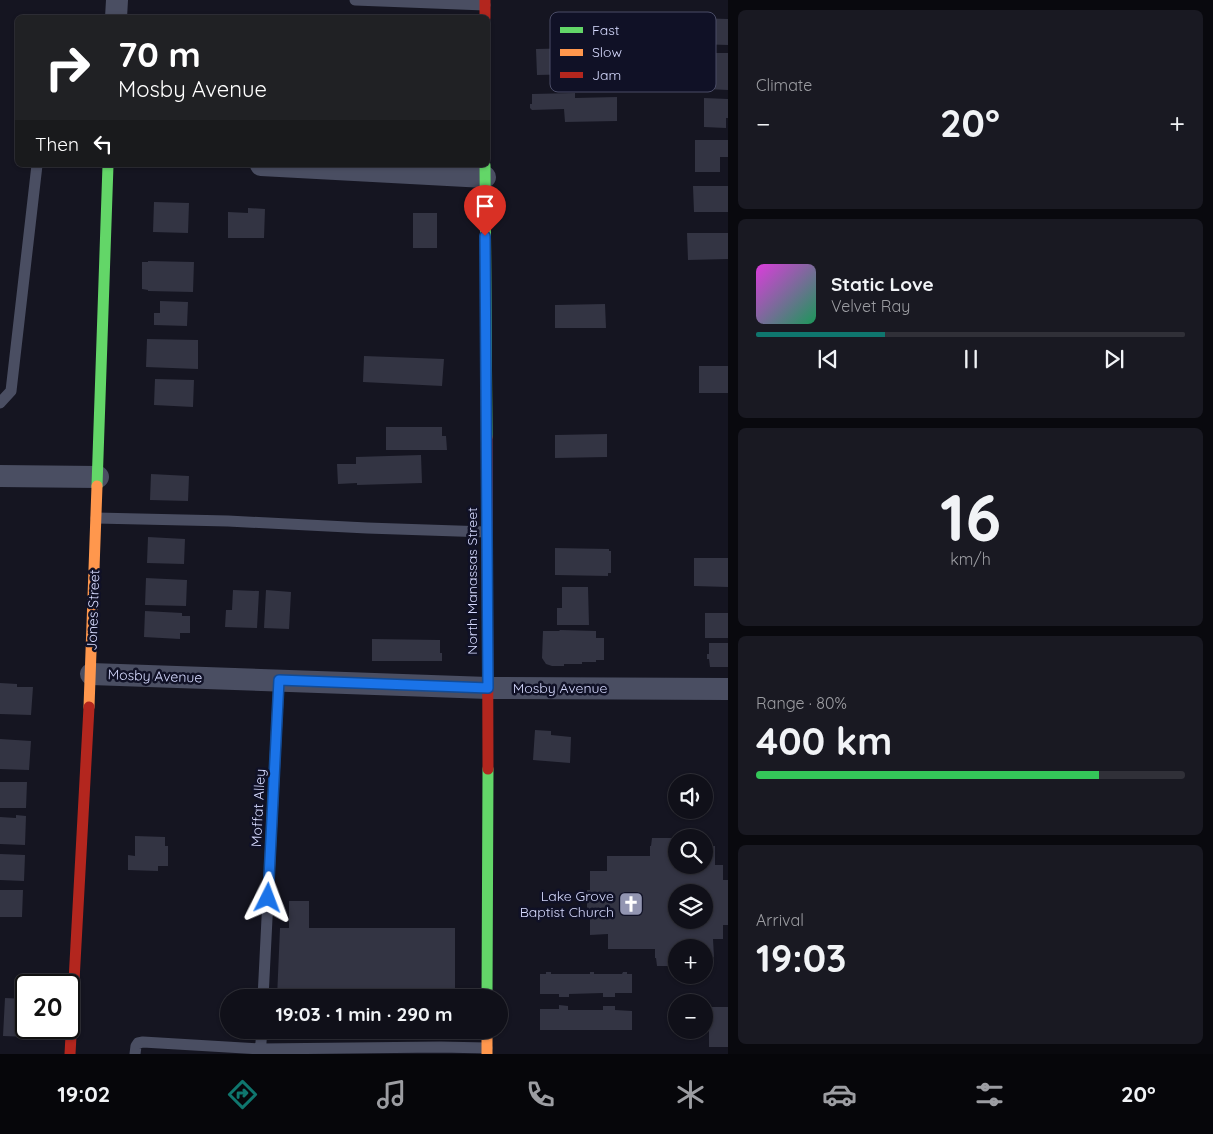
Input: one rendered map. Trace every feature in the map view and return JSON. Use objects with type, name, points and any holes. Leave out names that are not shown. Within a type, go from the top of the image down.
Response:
[{"type":"street","points":[[116,15],[117,0]]},
{"type":"street","name":"Jones Street","points":[[70,1054],[91,674],[108,167]]},
{"type":"street","points":[[336,167],[485,171]]},
{"type":"street","name":"North Manassas Street","points":[[485,171],[488,688],[487,989]]},
{"type":"street","points":[[0,476],[98,477]]},
{"type":"street","name":"Mosby Avenue","points":[[91,674],[488,688],[728,689]]},
{"type":"lane","points":[[355,0],[485,3]]},
{"type":"lane","points":[[0,403],[11,391],[37,167]]},
{"type":"lane","points":[[96,518],[228,521],[487,532]]},
{"type":"lane","name":"Moffat Alley","points":[[263,989],[279,680]]},
{"type":"lane","points":[[260,1052],[261,1039]]},
{"type":"lane","points":[[135,1054],[138,1043],[143,1042],[260,1052],[440,1047],[487,1051]]},
{"type":"building","points":[[415,14],[415,15],[372,15]]},
{"type":"building","points":[[716,19],[728,19],[728,45],[716,45]]},
{"type":"building","points":[[536,49],[550,49],[550,75],[537,75]]},
{"type":"building","points":[[716,53],[728,53],[728,90],[716,89]]},
{"type":"building","points":[[575,93],[575,98],[617,97],[617,121],[565,122],[564,109],[532,110],[530,108],[532,94]]},
{"type":"building","points":[[704,98],[728,99],[726,128],[704,127]]},
{"type":"building","points":[[695,140],[728,140],[728,157],[720,157],[720,172],[695,172]]},
{"type":"building","points":[[693,186],[728,186],[728,212],[694,212]]},
{"type":"building","points":[[154,202],[189,203],[188,233],[153,232]]},
{"type":"building","points":[[248,208],[265,209],[264,238],[228,238],[228,212],[248,213]]},
{"type":"building","points":[[413,213],[437,213],[437,248],[413,248]]},
{"type":"building","points":[[687,233],[728,233],[728,259],[688,260]]},
{"type":"building","points":[[142,262],[194,262],[193,292],[148,291],[142,289]]},
{"type":"building","points":[[160,301],[188,302],[187,326],[154,325],[154,313],[160,313]]},
{"type":"building","points":[[605,304],[606,328],[555,328],[555,305]]},
{"type":"building","points":[[147,339],[198,340],[198,369],[146,367]]},
{"type":"building","points":[[364,356],[444,359],[442,386],[363,382]]},
{"type":"building","points":[[699,366],[728,366],[728,393],[699,393]]},
{"type":"building","points":[[155,379],[194,380],[193,407],[154,405]]},
{"type":"building","points":[[386,427],[442,427],[442,436],[446,436],[447,450],[386,450]]},
{"type":"building","points":[[607,434],[607,457],[555,458],[555,435]]},
{"type":"building","points":[[421,455],[422,483],[338,484],[337,464],[356,464],[356,457]]},
{"type":"building","points":[[151,474],[189,476],[188,501],[150,500]]},
{"type":"building","points":[[148,537],[185,539],[184,564],[147,563]]},
{"type":"building","points":[[555,548],[609,549],[611,551],[611,573],[608,573],[608,576],[555,575]]},
{"type":"building","points":[[694,558],[728,558],[728,587],[694,586]]},
{"type":"building","points":[[146,578],[187,580],[186,606],[145,605]]},
{"type":"building","points":[[562,587],[588,587],[589,625],[557,625],[557,608],[562,608]]},
{"type":"building","points":[[233,590],[259,591],[257,628],[225,627],[226,610],[232,610]]},
{"type":"building","points":[[266,590],[291,592],[289,629],[264,628]]},
{"type":"building","points":[[145,611],[182,613],[182,616],[190,616],[190,633],[180,633],[180,639],[144,637]]},
{"type":"building","points":[[705,613],[728,613],[728,638],[705,638]]},
{"type":"building","points":[[543,631],[596,631],[596,638],[604,638],[604,660],[582,662],[582,664],[564,664],[564,666],[546,664],[542,658]]},
{"type":"building","points":[[372,639],[440,640],[442,661],[372,661]]},
{"type":"building","points":[[709,643],[728,643],[728,667],[710,667],[709,659],[707,659]]},
{"type":"building","points":[[0,683],[17,684],[17,687],[33,687],[31,715],[0,714]]},
{"type":"building","points":[[535,730],[551,731],[551,735],[571,737],[570,763],[533,760]]},
{"type":"building","points":[[0,739],[31,741],[29,770],[0,769]]},
{"type":"building","points":[[0,782],[27,782],[26,808],[0,808]]},
{"type":"building","points":[[16,815],[26,816],[25,845],[0,844],[0,817],[16,818]]},
{"type":"building","points":[[135,836],[165,837],[165,846],[168,846],[168,866],[158,866],[158,871],[128,870],[128,855],[135,856]]},
{"type":"building","name":"Lake Grove Baptist Church","points":[[652,838],[668,838],[668,874],[713,874],[713,846],[715,846],[715,865],[723,865],[723,880],[728,880],[728,925],[723,925],[723,939],[668,939],[668,966],[657,966],[655,949],[608,949],[608,934],[590,935],[590,915],[587,915],[587,890],[590,890],[590,871],[607,871],[607,856],[650,856]]},
{"type":"building","points":[[0,854],[25,855],[24,881],[0,880]]},
{"type":"building","points":[[0,890],[23,890],[22,917],[0,917]]},
{"type":"building","points":[[289,901],[309,901],[309,928],[455,928],[455,989],[277,989],[280,928],[289,928]]},
{"type":"building","points":[[546,972],[551,972],[551,974],[590,974],[590,972],[594,972],[594,974],[622,974],[627,972],[627,974],[632,974],[632,993],[615,993],[615,997],[603,997],[603,993],[569,994],[569,997],[559,997],[559,994],[540,994],[540,974],[546,974]]},
{"type":"building","points":[[5,998],[15,998],[15,1036],[3,1036]]},
{"type":"building","points":[[559,1005],[568,1006],[568,1010],[603,1010],[603,1006],[615,1006],[615,1010],[632,1011],[632,1030],[540,1030],[540,1009],[559,1009]]},
{"type":"building","points":[[713,1007],[728,1007],[728,1047],[709,1047],[709,1039],[713,1039]]},
{"type":"traffic: fast","points":[[97,486],[108,167]]},
{"type":"traffic: fast","points":[[485,167],[487,437]]},
{"type":"traffic: fast","points":[[487,989],[488,769]]},
{"type":"traffic: slow","points":[[89,707],[97,486]]},
{"type":"traffic: slow","points":[[487,1039],[487,1054]]},
{"type":"traffic: jam","points":[[485,0],[485,15]]},
{"type":"traffic: jam","points":[[487,437],[488,769]]},
{"type":"traffic: jam","points":[[70,1054],[89,707]]},
{"type":"place","name":"Lake Grove Baptist Church","points":[[631,904]]},
{"type":"route","points":[[268,898],[279,680],[488,688],[485,236]]}]
